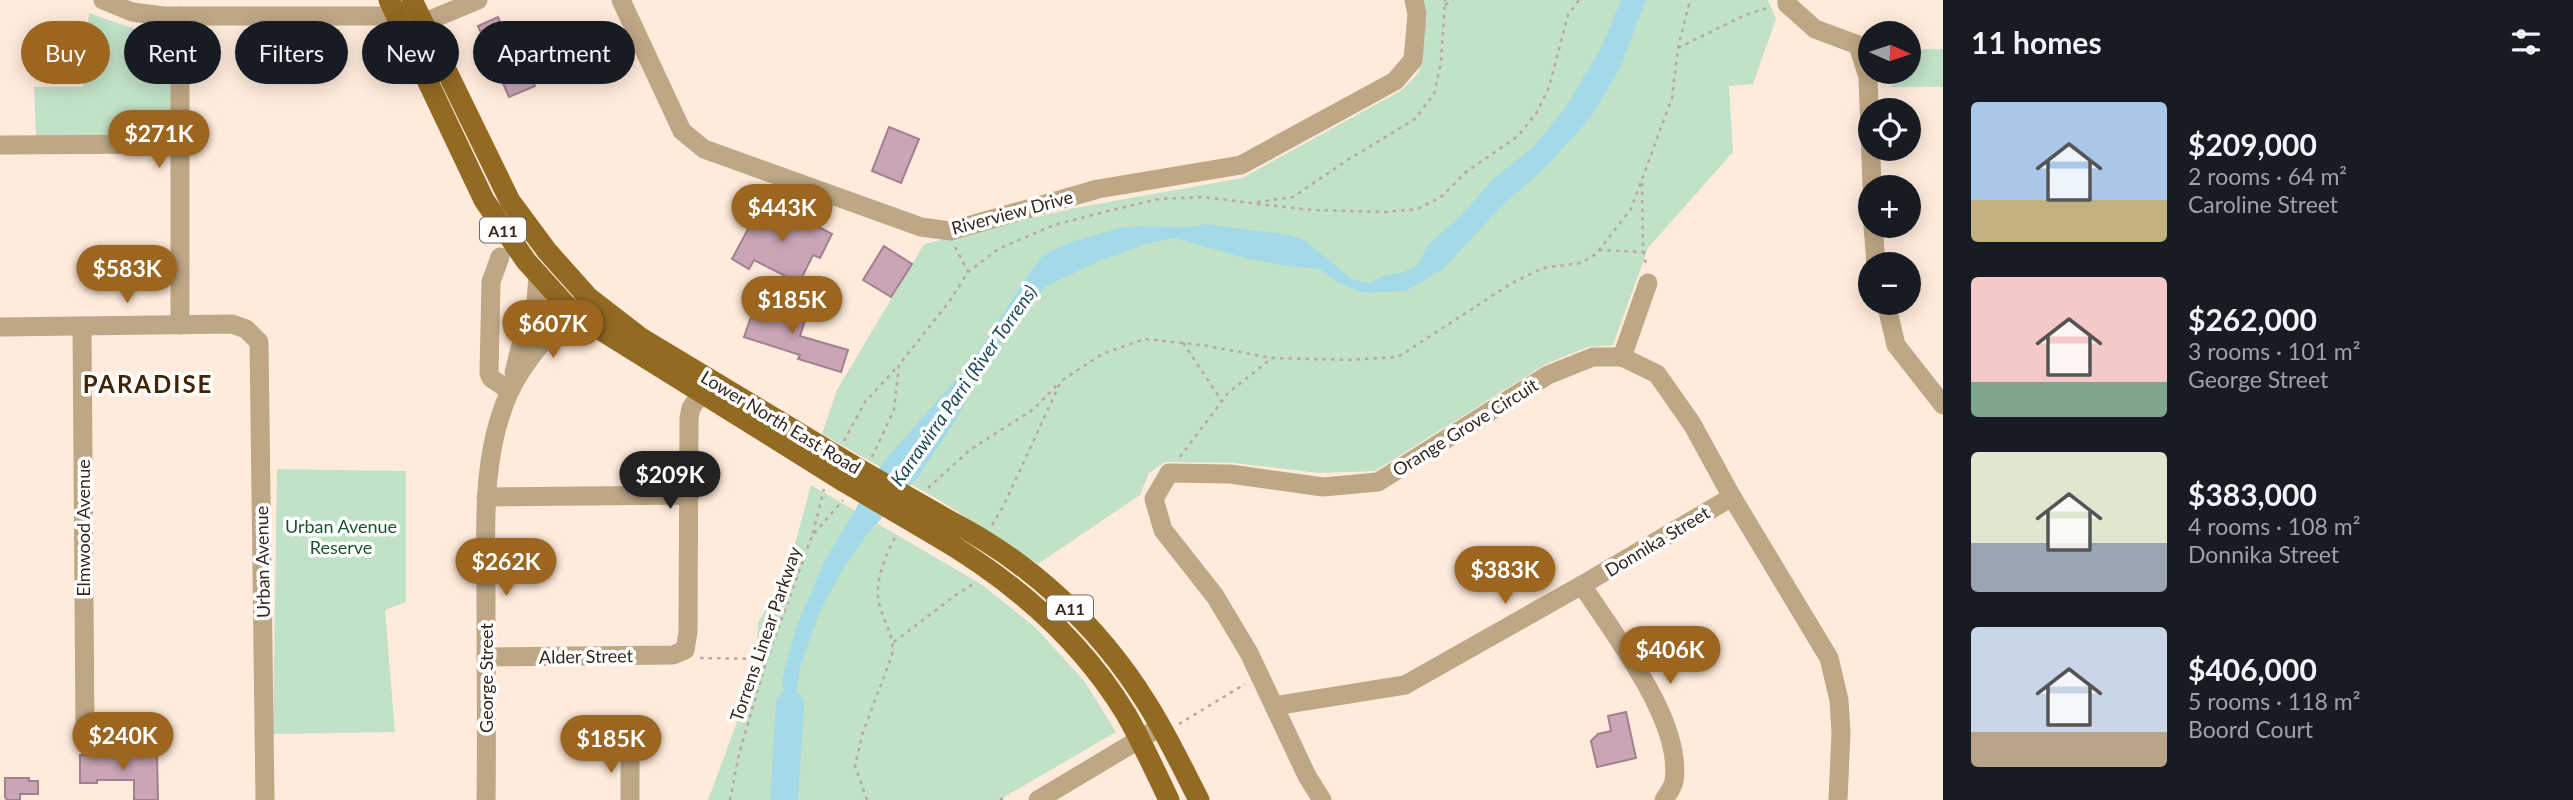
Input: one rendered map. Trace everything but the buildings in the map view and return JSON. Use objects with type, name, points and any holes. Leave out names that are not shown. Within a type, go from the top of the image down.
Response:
[{"type":"main road","name":"Lower North East Road","points":[[406,12],[473,127],[519,214],[547,251],[588,297],[706,387]]},
{"type":"main road","name":"Lower North East Road","points":[[406,12],[453,136],[484,200],[498,224],[572,312],[706,387],[941,527],[1041,611],[1077,648],[1113,695],[1139,738],[1169,800]]},
{"type":"main road","name":"Lower North East Road","points":[[941,527],[983,540],[1035,577],[1084,622],[1168,727],[1199,800]]},
{"type":"street","points":[[103,0],[132,12],[180,16],[406,12],[478,0]]},
{"type":"street","name":"Riverview Drive","points":[[621,0],[682,131],[704,149],[921,227],[950,230],[1098,189],[1241,165],[1395,81],[1413,60],[1417,14],[1414,0]]},
{"type":"street","points":[[1787,2],[1815,29],[1858,45],[1868,77],[1872,175]]},
{"type":"street","points":[[0,327],[180,325],[180,16]]},
{"type":"street","points":[[453,136],[473,127]]},
{"type":"street","points":[[0,145],[179,144]]},
{"type":"street","points":[[500,257],[491,282],[489,373],[491,378],[510,391]]},
{"type":"street","name":"George Street","points":[[486,800],[486,498],[495,436],[510,391],[524,332],[536,303],[538,274]]},
{"type":"street","points":[[1622,357],[1648,283]]},
{"type":"street","name":"George Street","points":[[510,391],[542,341],[588,297]]},
{"type":"street","points":[[1888,315],[1896,345],[1943,405]]},
{"type":"street","name":"Urban Avenue","points":[[180,325],[232,324],[246,329],[259,342],[265,800]]},
{"type":"street","name":"Elmwood Avenue","points":[[82,326],[85,730]]},
{"type":"street","name":"Orange Grove Circuit","points":[[1169,473],[1230,474],[1323,487],[1378,482],[1548,375],[1593,356],[1622,357],[1657,374],[1692,424],[1731,497],[1829,658],[1839,700],[1841,733],[1838,800]]},
{"type":"street","points":[[685,650],[688,632],[690,413],[706,387]]},
{"type":"street","points":[[1169,473],[1154,499],[1163,530],[1215,596],[1260,675],[1307,776],[1322,800]]},
{"type":"street","points":[[486,498],[690,495]]},
{"type":"street","name":"Donnika Street","points":[[1274,706],[1405,685],[1582,586],[1731,497]]},
{"type":"street","points":[[1582,586],[1657,702],[1671,739],[1674,783],[1664,800]]},
{"type":"street","name":"Alder Street","points":[[486,657],[673,655],[685,650]]},
{"type":"street","points":[[1038,800],[1139,738],[1168,727]]},
{"type":"street","points":[[630,751],[630,800]]},
{"type":"path","points":[[1445,2],[1453,0]]},
{"type":"path","points":[[1251,203],[1314,210],[1386,212],[1417,209],[1440,198],[1466,172],[1518,136],[1536,112],[1549,87],[1568,15],[1578,0]]},
{"type":"path","points":[[925,493],[932,482],[971,449],[1034,409],[1061,381],[1102,354],[1145,339],[1272,358],[1349,360],[1398,357],[1512,283],[1543,268],[1581,263],[1600,250],[1631,209],[1672,98],[1678,48],[1690,0]]},
{"type":"path","name":"Torrens Linear Parkway","points":[[730,800],[739,754],[766,659],[812,536],[852,476],[876,452],[894,410],[899,365],[949,302],[968,272],[998,249],[1054,225],[1159,199],[1202,197],[1251,203],[1293,197],[1415,119],[1434,94],[1441,63],[1445,2]]},
{"type":"path","points":[[1678,48],[1745,15],[1787,2]]},
{"type":"path","points":[[1642,179],[1644,252],[1648,283]]},
{"type":"path","points":[[950,230],[957,256],[968,272]]},
{"type":"path","points":[[1600,250],[1644,252]]},
{"type":"path","points":[[1183,343],[1222,401]]},
{"type":"path","points":[[1169,473],[1228,393],[1272,358]]},
{"type":"path","points":[[983,540],[1003,507],[1061,381]]},
{"type":"path","points":[[867,800],[855,766],[862,735],[892,655],[894,642],[878,601],[879,576],[895,536],[902,526]]},
{"type":"path","points":[[894,642],[957,594],[994,572]]},
{"type":"path","points":[[685,650],[694,658],[766,659]]},
{"type":"path","points":[[1168,727],[1260,675]]},
{"type":"green space","points":[[1423,0],[1768,0],[1776,19],[1753,84],[1729,86],[1733,152],[1648,248],[1613,345],[1588,347],[1546,364],[1375,471],[1319,473],[1234,463],[1165,462],[1149,473],[1140,495],[1038,564],[939,500],[822,434],[837,390],[924,244],[1075,208],[1242,178],[1402,90],[1419,72],[1427,15]]},
{"type":"green space","points":[[89,13],[124,25],[124,84],[170,84],[172,136],[36,138],[34,87],[110,84],[110,21],[88,21]]},
{"type":"green space","points":[[1922,49],[1943,49],[1943,87],[1892,87],[1892,84],[1922,84]]},
{"type":"green space","name":"Urban Avenue Reserve","points":[[277,469],[406,471],[406,602],[385,610],[395,732],[273,734]]},
{"type":"green space","points":[[811,485],[981,584],[1036,628],[1085,682],[1116,732],[999,800],[708,800],[755,674],[758,623],[787,573]]},
{"type":"water","points":[[1621,0],[1646,0],[1619,70],[1591,117],[1545,168],[1504,204],[1443,269],[1406,291],[1364,293],[1337,282],[1319,269],[1245,258],[1174,238],[1145,244],[1099,261],[1045,287],[1005,336],[917,478],[865,537],[843,569],[820,611],[801,664],[788,741],[782,679],[796,628],[824,562],[884,461],[973,360],[1043,255],[1071,242],[1119,228],[1188,227],[1207,224],[1303,239],[1352,279],[1370,283],[1382,276],[1404,272],[1418,265],[1427,246],[1463,213],[1492,180],[1533,147],[1565,108],[1601,48]]},
{"type":"waterway","name":"Karrawirra Parri (River Torrens)","points":[[784,800],[790,705]]},
{"type":"district","name":"PARADISE","points":[[148,383]]}]
